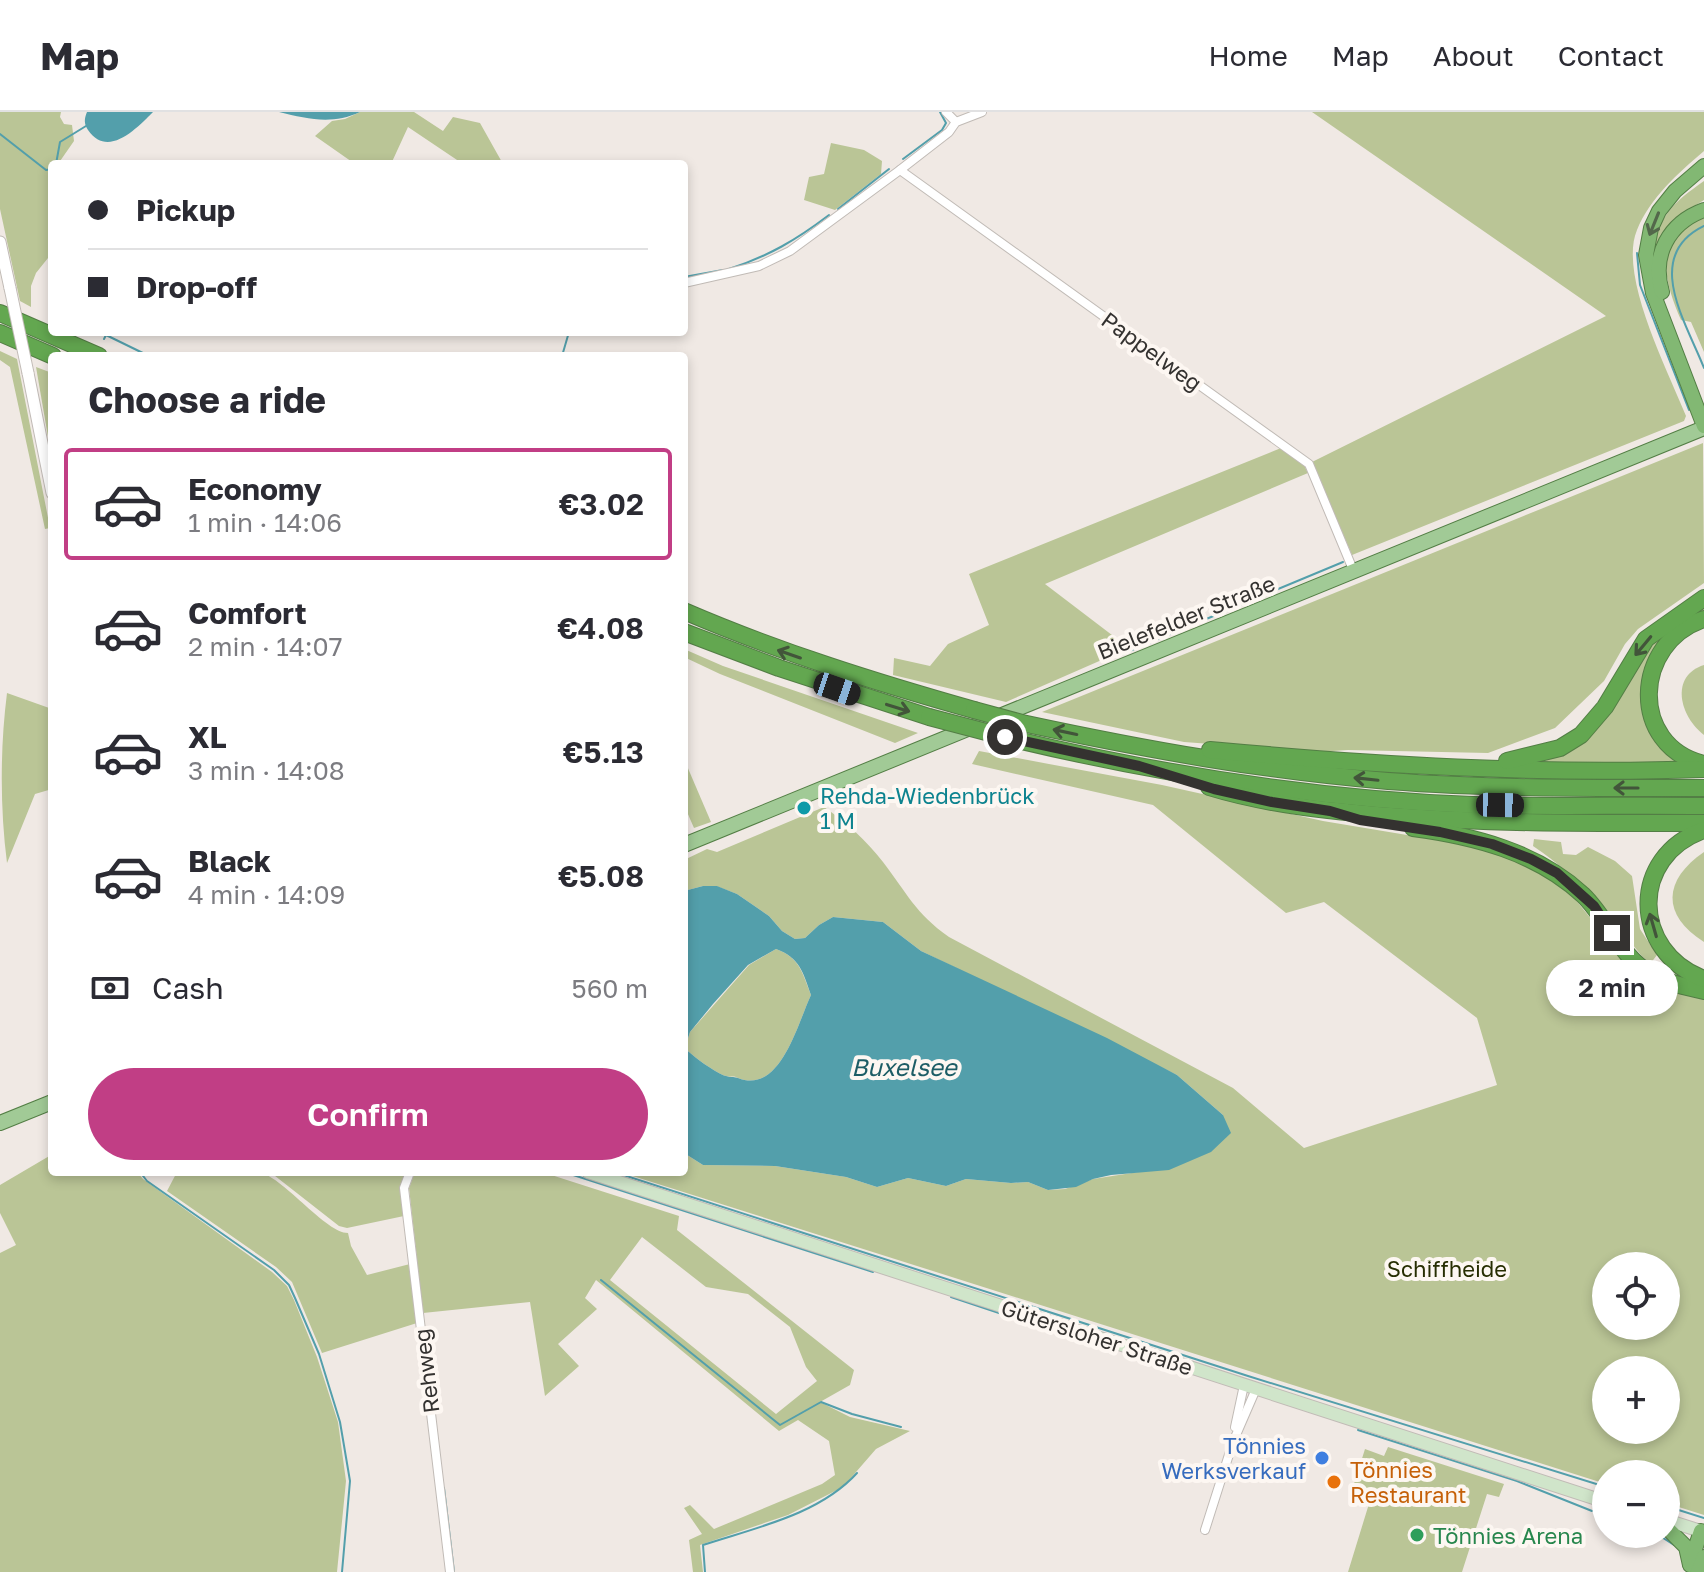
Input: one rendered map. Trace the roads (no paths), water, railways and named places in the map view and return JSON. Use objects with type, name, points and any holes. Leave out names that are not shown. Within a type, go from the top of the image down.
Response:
[{"type":"highway","points":[[1704,166],[1675,191],[1659,211],[1651,228],[1646,255],[1653,293],[1704,427]]},
{"type":"highway","points":[[1704,210],[1685,219],[1668,236],[1661,250],[1658,271],[1664,299],[1704,397]]},
{"type":"highway","points":[[0,313],[48,334]]},
{"type":"highway","points":[[0,333],[48,354]]},
{"type":"highway","points":[[53,336],[90,352]]},
{"type":"highway","points":[[1447,766],[1496,763],[1539,755],[1560,748],[1581,735],[1605,707],[1646,639],[1704,598]]},
{"type":"highway","points":[[688,613],[783,652],[974,710],[1022,723],[1207,760],[1388,781],[1477,786],[1704,788]]},
{"type":"highway","points":[[1704,619],[1685,627],[1664,645],[1652,670],[1649,688],[1652,715],[1666,740],[1704,766]]},
{"type":"highway","points":[[688,634],[793,674],[929,717],[1139,766],[1293,790],[1385,799],[1473,805],[1704,806]]},
{"type":"highway","points":[[1107,741],[1269,756],[1447,766],[1644,771],[1704,766]]},
{"type":"highway","points":[[1139,766],[1243,796],[1330,811],[1472,821],[1704,823]]},
{"type":"highway","points":[[1330,811],[1360,820],[1492,844],[1531,859],[1557,873],[1594,906],[1630,956],[1649,973],[1670,983],[1704,991]]},
{"type":"highway","points":[[1704,830],[1681,841],[1667,854],[1652,880],[1648,901],[1650,919],[1661,947],[1675,963],[1704,979]]},
{"type":"highway","points":[[1692,1570],[1702,1532]]},
{"type":"highway","points":[[1680,1541],[1686,1547],[1692,1570]]},
{"type":"highway","points":[[1692,1570],[1704,1557]]},
{"type":"main road","name":"Bielefelder Straße","points":[[688,843],[1704,427]]},
{"type":"main road","points":[[0,1123],[48,1104]]},
{"type":"main road","name":"Gütersloher Straße","points":[[600,1176],[1592,1497]]},
{"type":"main road","points":[[1680,1525],[1702,1532]]},
{"type":"street","points":[[946,112],[956,122]]},
{"type":"street","points":[[688,282],[759,266],[790,251],[949,132],[956,122],[982,112]]},
{"type":"street","name":"Pappelweg","points":[[900,170],[1309,464],[1354,572]]},
{"type":"street","points":[[0,242],[48,473]]},
{"type":"street","name":"Rehweg","points":[[408,1176],[404,1188],[450,1572]]},
{"type":"street","points":[[1205,1530],[1250,1387]]},
{"type":"water","points":[[87,112],[153,112],[122,138],[104,142],[87,128]]},
{"type":"water","points":[[279,112],[360,112],[330,120]]},
{"type":"water","name":"Buxelsee","points":[[703,886],[717,886],[737,894],[795,939],[805,938],[833,917],[883,922],[921,951],[1107,1038],[1177,1075],[1223,1115],[1231,1133],[1211,1152],[1169,1170],[1111,1175],[1076,1187],[1048,1190],[1028,1182],[966,1179],[946,1186],[908,1178],[877,1187],[846,1177],[775,1166],[703,1165],[688,1156],[688,1051],[728,1077],[753,1081],[765,1076],[785,1054],[811,995],[800,967],[776,949],[748,965],[690,1032],[688,1038],[688,890]]},
{"type":"waterway","points":[[903,159],[942,130],[946,123],[940,112]]},
{"type":"waterway","points":[[57,160],[60,142],[86,126]]},
{"type":"waterway","points":[[0,134],[48,170]]},
{"type":"waterway","points":[[838,209],[889,169]]},
{"type":"waterway","points":[[729,269],[782,246],[829,215]]},
{"type":"waterway","points":[[1704,226],[1685,239],[1675,254],[1672,272],[1680,311],[1704,368]]},
{"type":"waterway","points":[[1637,253],[1640,285],[1689,410]]},
{"type":"waterway","points":[[688,276],[723,270]]},
{"type":"waterway","points":[[108,336],[141,352]]},
{"type":"waterway","points":[[563,352],[568,336]]},
{"type":"waterway","points":[[1127,652],[1343,562]]},
{"type":"waterway","points":[[143,1176],[274,1270],[289,1285],[319,1354],[340,1422],[350,1481],[342,1572]]},
{"type":"waterway","points":[[576,1176],[873,1272]]},
{"type":"waterway","points":[[626,1176],[1248,1376],[1592,1483]]},
{"type":"waterway","points":[[601,1280],[780,1425],[821,1402],[901,1427]]},
{"type":"waterway","points":[[951,1297],[1005,1315]]},
{"type":"waterway","points":[[1358,1430],[1517,1481],[1592,1511]]},
{"type":"waterway","points":[[705,1572],[703,1545],[805,1510],[824,1500],[857,1473]]},
{"type":"waterway","points":[[444,1488],[454,1572]]},
{"type":"waterway","points":[[1680,1510],[1704,1518]]},
{"type":"place","name":"Rehda-Wiedenbrück 1 M","points":[[804,808]]},
{"type":"place","name":"Tönnies Werksverkauf","points":[[1322,1458]]},
{"type":"place","name":"Tönnies Restaurant","points":[[1334,1482]]},
{"type":"place","name":"Tönnies Arena","points":[[1417,1535]]},
{"type":"park label","name":"Schiffheide","points":[[1447,1268]]}]
